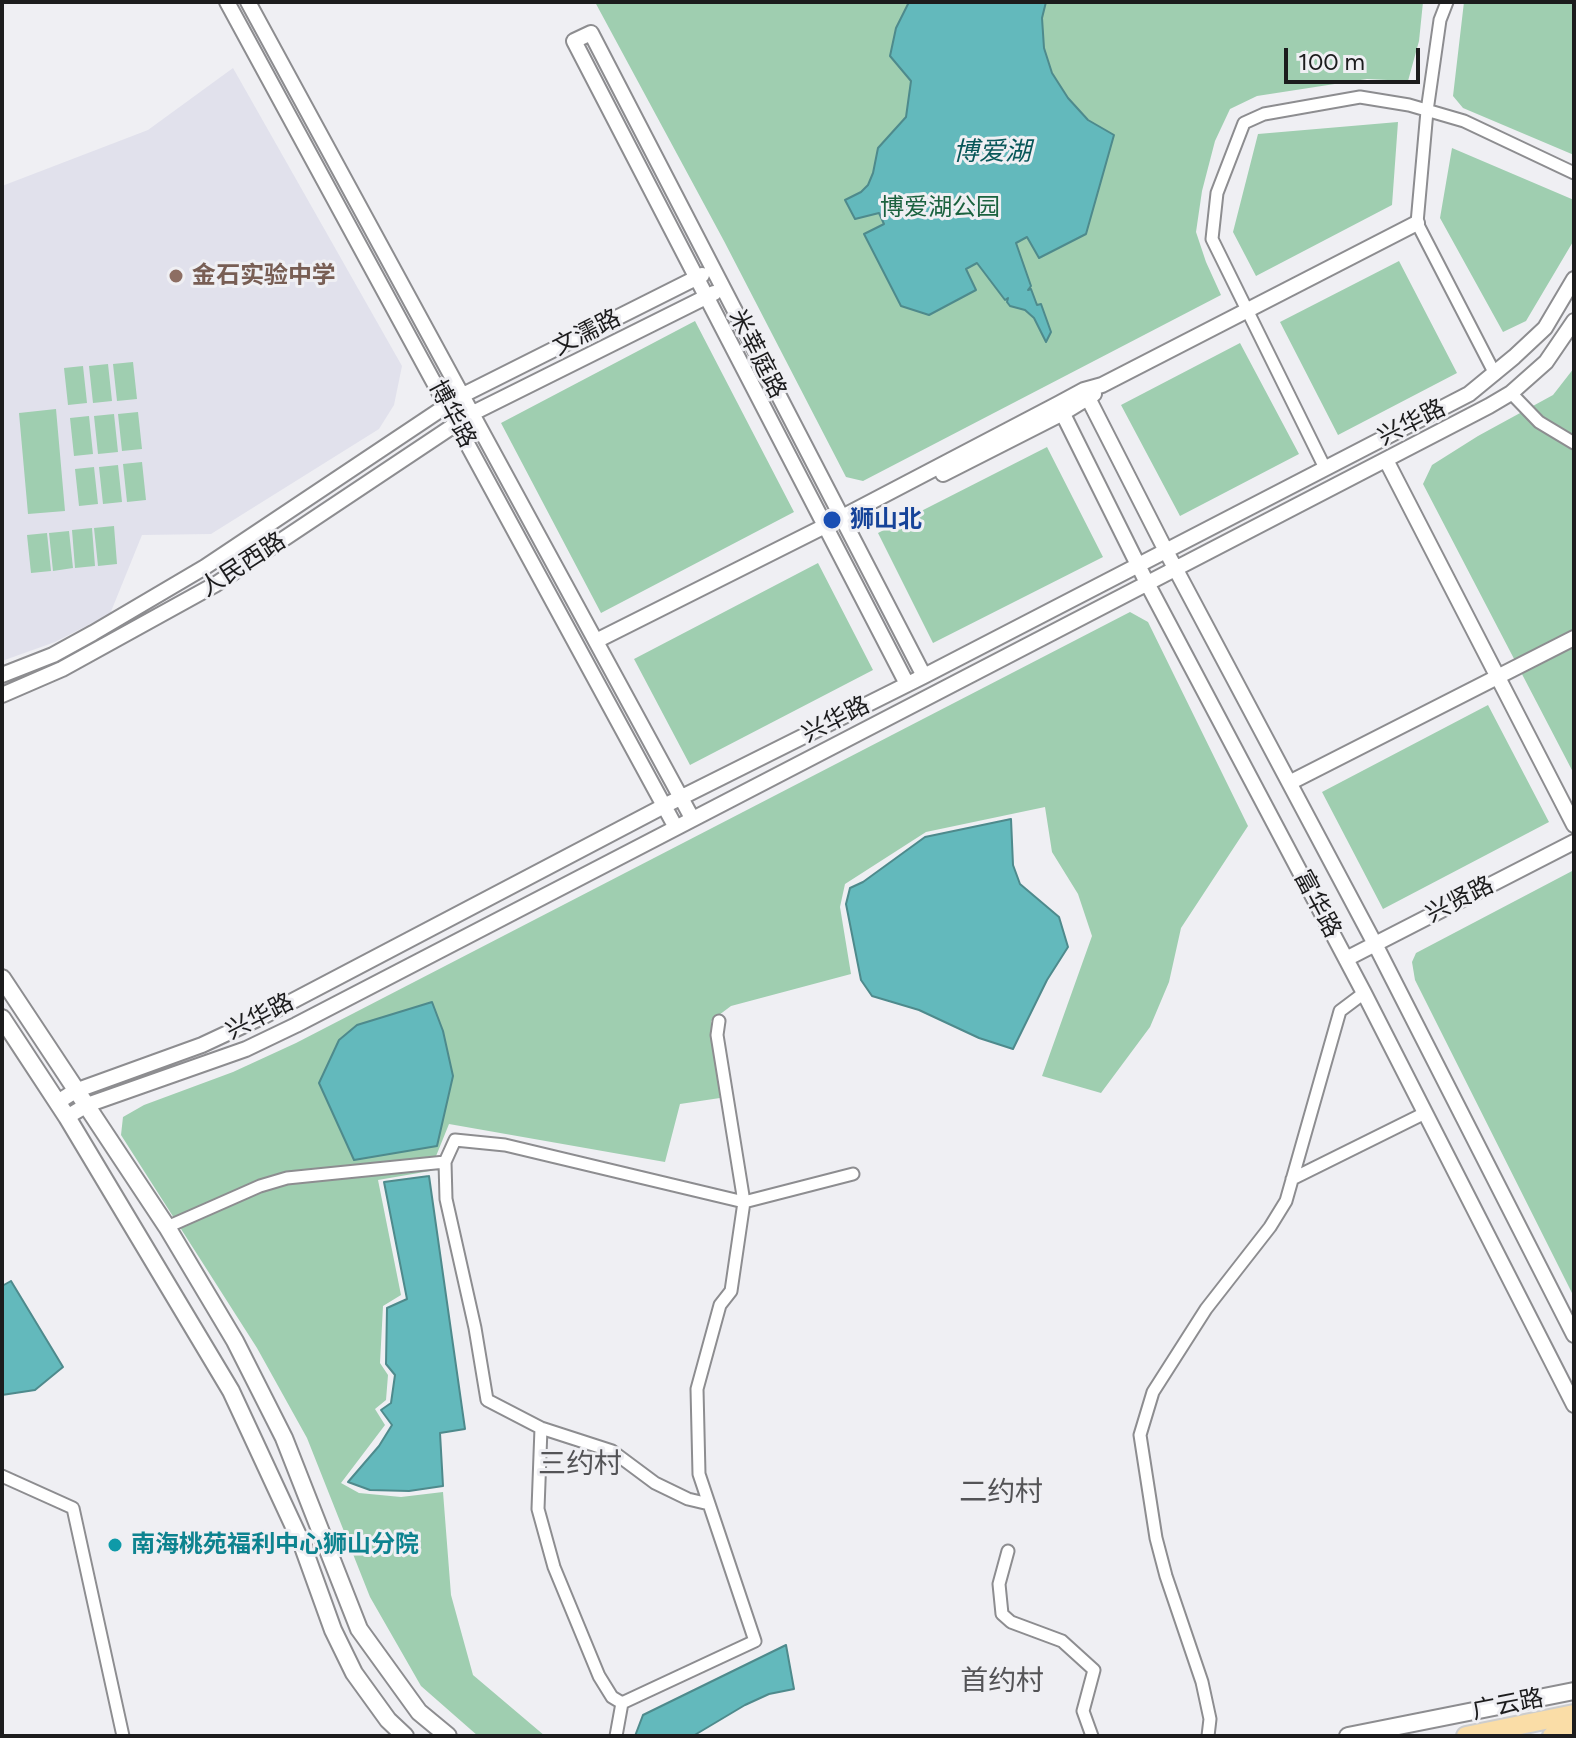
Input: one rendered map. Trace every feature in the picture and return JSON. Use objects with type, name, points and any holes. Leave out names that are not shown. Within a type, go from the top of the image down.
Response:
[{"type":"main road","points":[[2,978],[167,1227],[235,1341],[284,1438],[359,1629],[419,1712],[448,1736]]},
{"type":"main road","points":[[2,1018],[62,1110],[231,1391],[302,1544],[333,1630],[354,1673],[388,1720],[405,1736]]},
{"type":"main road","name":"广云路","points":[[1348,1736],[1574,1691]]},
{"type":"main road","name":"广云路","points":[[1466,1736],[1574,1714]]},
{"type":"main road","name":"广云路","points":[[1552,1736],[1574,1732]]},
{"type":"street","name":"博华路","points":[[227,2],[675,826]]},
{"type":"street","name":"博华路","points":[[248,2],[692,818]]},
{"type":"street","points":[[1447,2],[1440,20],[1427,111],[1417,223],[1495,374]]},
{"type":"street","name":"米莘庭路","points":[[907,684],[574,41],[591,33],[924,676]]},
{"type":"street","points":[[1325,468],[1212,239],[1217,193],[1244,123],[1264,114],[1360,97],[1464,121],[1574,173]]},
{"type":"street","points":[[598,646],[1417,223]]},
{"type":"street","name":"文濡路","points":[[2,675],[66,648],[205,567],[461,396],[713,269]]},
{"type":"street","name":"兴华路","points":[[62,1110],[75,1091],[202,1045],[264,1016],[664,806],[924,676],[1469,394],[1545,328],[1574,279]]},
{"type":"street","name":"文濡路","points":[[471,414],[723,288]]},
{"type":"street","name":"兴华路","points":[[62,1110],[87,1105],[246,1049],[1386,460],[1511,393],[1546,362],[1574,321]]},
{"type":"street","points":[[1511,393],[1539,422],[1574,443]]},
{"type":"street","name":"富华路","points":[[1086,395],[1291,782],[1574,1335]]},
{"type":"street","name":"富华路","points":[[1060,408],[1147,583],[1364,993],[1574,1405]]},
{"type":"street","name":"人民西路","points":[[2,695],[62,669],[216,584],[471,414]]},
{"type":"street","points":[[1386,460],[1574,825]]},
{"type":"street","points":[[1291,782],[1574,638]]},
{"type":"street","name":"兴贤路","points":[[1346,959],[1574,842]]},
{"type":"street","points":[[1208,1736],[1210,1719],[1202,1682],[1156,1538],[1140,1435],[1153,1392],[1206,1309],[1270,1227],[1286,1201],[1340,1011],[1364,993]]},
{"type":"street","points":[[622,1703],[755,1641],[699,1474],[697,1389],[720,1305],[731,1291],[744,1202],[717,1035],[719,1021]]},
{"type":"street","points":[[1292,1179],[1425,1113]]},
{"type":"street","points":[[709,1504],[688,1499],[655,1483],[612,1451],[541,1428],[487,1400],[475,1328],[446,1199],[445,1162],[455,1140],[505,1145],[744,1202],[853,1174]]},
{"type":"street","points":[[167,1227],[260,1186],[287,1178],[445,1162]]},
{"type":"street","points":[[541,1428],[538,1509],[554,1567],[599,1676],[612,1697],[622,1703]]},
{"type":"street","points":[[2,1476],[73,1508],[123,1736]]},
{"type":"street","points":[[1008,1551],[999,1584],[1002,1614],[1011,1622],[1062,1641],[1094,1670],[1083,1711],[1092,1736]]},
{"type":"street","points":[[616,1736],[622,1703]]},
{"type":"shaded area","name":"金石实验中学","points":[[233,68],[402,366],[394,405],[379,429],[211,534],[142,535],[110,614],[55,642],[2,661],[2,186],[148,130]]},
{"type":"green space","name":"博爱湖公园","points":[[595,2],[1423,2],[1419,41],[1408,81],[1367,79],[1257,96],[1230,109],[1215,141],[1202,191],[1196,232],[1221,295],[863,481],[846,477]]},
{"type":"green space","points":[[1464,2],[1574,2],[1574,155],[1463,108],[1453,96]]},
{"type":"green space","points":[[1398,122],[1392,205],[1256,276],[1233,232],[1258,134]]},
{"type":"green space","points":[[1452,148],[1574,200],[1574,240],[1526,321],[1503,332],[1440,218]]},
{"type":"green space","points":[[1399,261],[1457,373],[1338,435],[1280,322]]},
{"type":"green space","points":[[695,321],[794,512],[601,613],[501,423]]},
{"type":"green space","points":[[1240,343],[1299,454],[1180,516],[1121,405]]},
{"type":"green space","points":[[133,362],[137,399],[117,401],[113,364]]},
{"type":"green space","points":[[108,364],[112,401],[93,403],[89,366]]},
{"type":"green space","points":[[83,366],[87,403],[68,405],[64,368]]},
{"type":"green space","points":[[1574,368],[1574,774],[1423,484],[1432,465],[1553,395]]},
{"type":"green space","points":[[56,409],[65,511],[28,514],[19,413]]},
{"type":"green space","points":[[138,412],[142,449],[122,451],[118,414]]},
{"type":"green space","points":[[114,414],[118,452],[98,454],[94,416]]},
{"type":"green space","points":[[89,416],[93,454],[74,456],[70,418]]},
{"type":"green space","points":[[1047,447],[1103,557],[933,643],[878,533]]},
{"type":"green space","points":[[142,462],[146,500],[127,502],[123,464]]},
{"type":"green space","points":[[118,465],[122,502],[103,504],[99,467]]},
{"type":"green space","points":[[94,467],[98,504],[79,506],[75,469]]},
{"type":"green space","points":[[114,526],[117,564],[98,566],[94,528]]},
{"type":"green space","points":[[92,528],[95,566],[75,568],[72,530]]},
{"type":"green space","points":[[69,531],[73,568],[53,571],[49,533]]},
{"type":"green space","points":[[47,533],[51,571],[31,573],[27,535]]},
{"type":"green space","points":[[818,563],[873,670],[690,765],[634,659]]},
{"type":"green space","points":[[1130,612],[1148,622],[1248,826],[1181,928],[1169,982],[1150,1027],[1101,1093],[1042,1076],[1092,936],[1078,894],[1052,852],[1045,807],[926,832],[845,884],[840,907],[851,974],[731,1006],[711,1021],[720,1098],[680,1104],[665,1162],[449,1124],[430,1171],[378,1180],[401,1295],[383,1306],[380,1363],[388,1375],[386,1400],[375,1409],[385,1425],[341,1483],[359,1493],[401,1497],[443,1492],[451,1595],[473,1675],[545,1736],[478,1736],[421,1686],[370,1597],[307,1438],[257,1348],[121,1135],[123,1117],[144,1105],[233,1072],[296,1043]]},
{"type":"green space","points":[[1488,705],[1549,822],[1383,909],[1322,792]]},
{"type":"green space","points":[[1574,870],[1574,1297],[1415,980],[1412,962],[1416,953]]},
{"type":"water","name":"博爱湖","points":[[909,2],[1046,2],[1042,18],[1044,48],[1052,73],[1068,98],[1088,120],[1114,135],[1086,234],[1039,258],[1027,237],[1016,243],[1031,286],[1028,290],[1031,289],[1037,305],[1041,304],[1051,332],[1046,342],[1034,318],[1025,310],[1010,306],[1008,298],[1005,300],[977,263],[966,269],[976,290],[929,315],[901,306],[864,234],[884,224],[879,213],[855,219],[845,200],[868,185],[878,148],[906,117],[911,81],[890,56],[896,28]]},
{"type":"water","points":[[1011,819],[1013,865],[1020,884],[1059,917],[1068,947],[1047,980],[1013,1049],[979,1038],[919,1010],[872,996],[861,980],[846,904],[850,888],[925,837]]},
{"type":"water","points":[[432,1002],[443,1031],[453,1076],[437,1146],[354,1160],[319,1083],[339,1040],[357,1025]]},
{"type":"water","points":[[429,1176],[465,1429],[440,1433],[443,1486],[409,1491],[370,1490],[348,1482],[379,1446],[392,1425],[381,1410],[391,1403],[395,1375],[386,1364],[387,1308],[407,1299],[384,1182]]},
{"type":"water","points":[[11,1281],[63,1367],[35,1390],[2,1395],[2,1286]]},
{"type":"water","points":[[786,1645],[794,1689],[769,1694],[745,1705],[693,1736],[635,1736],[643,1715]]},
{"type":"place","name":"金石实验中学","points":[[176,276]]},
{"type":"place","name":"狮山北","points":[[832,520]]},
{"type":"place","name":"南海桃苑福利中心狮山分院","points":[[115,1545]]},
{"type":"district","name":"三约村","points":[[580,1465]]},
{"type":"district","name":"二约村","points":[[1001,1493]]},
{"type":"district","name":"首约村","points":[[1002,1682]]}]
